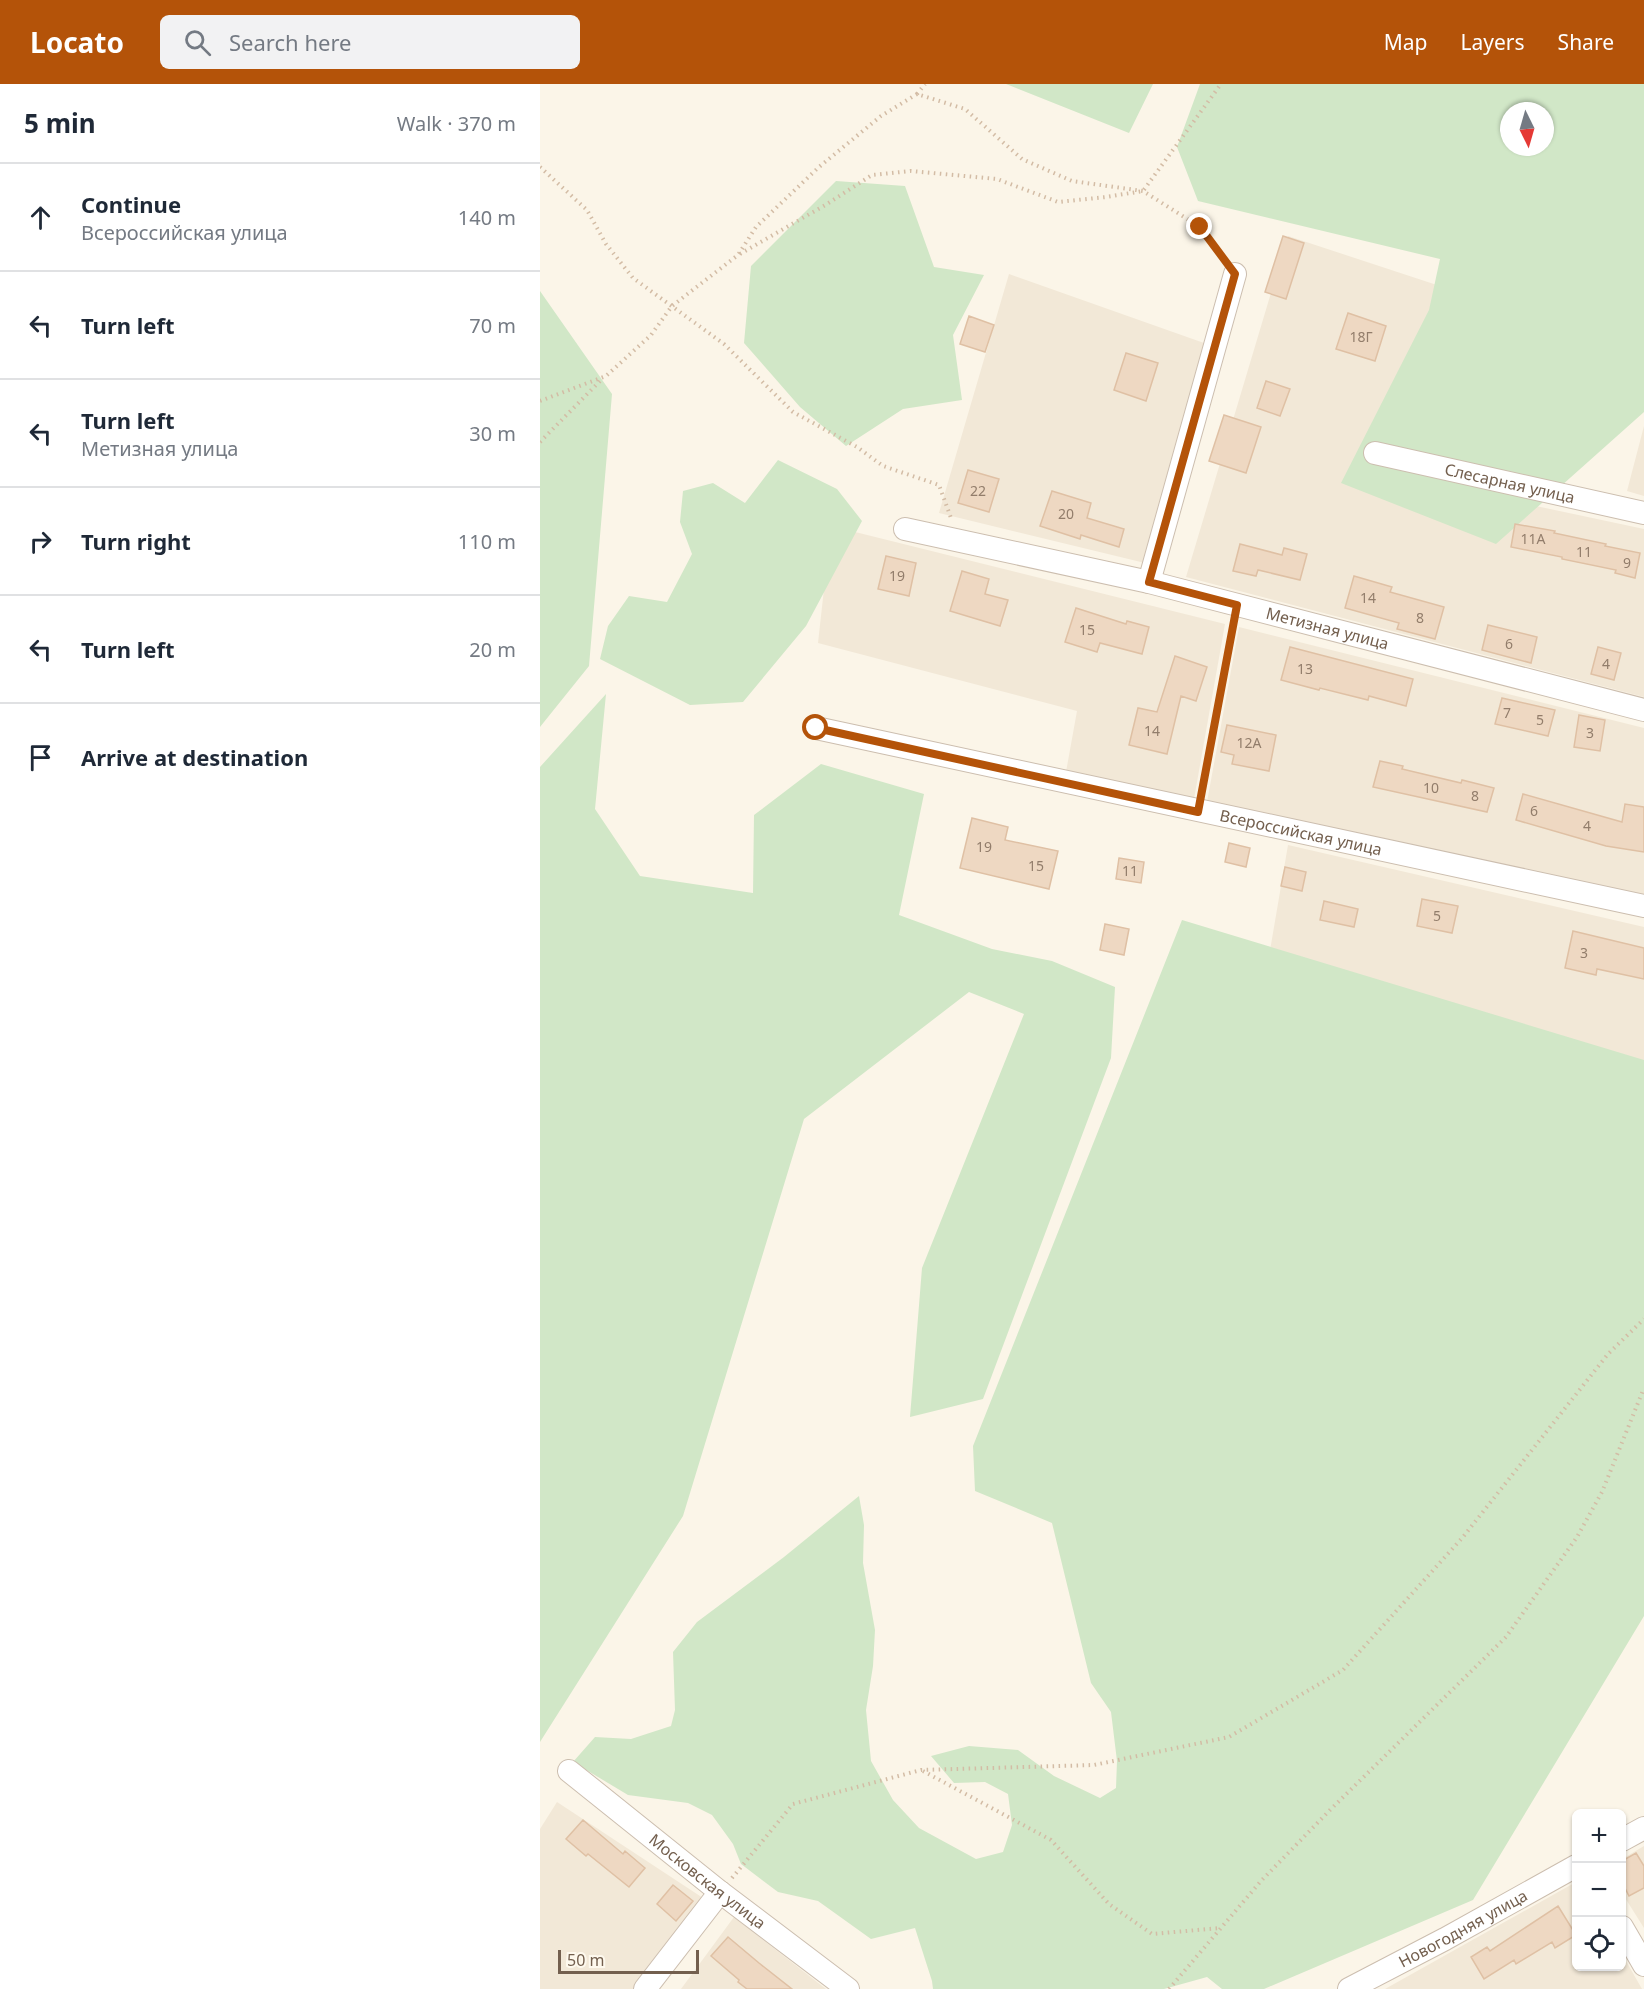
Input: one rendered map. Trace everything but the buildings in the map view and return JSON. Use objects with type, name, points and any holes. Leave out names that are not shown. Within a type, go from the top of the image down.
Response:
[{"type":"street","points":[[1149,582],[1235,274]]},
{"type":"street","name":"Слесарная улица","points":[[1375,453],[1644,513]]},
{"type":"street","name":"Метизная улица","points":[[904,529],[1149,582],[1644,710]]},
{"type":"street","name":"Всероссийская улица","points":[[816,728],[1198,812],[1644,906]]},
{"type":"street","name":"Московская улица","points":[[569,1771],[720,1892],[848,1989]]},
{"type":"street","points":[[1626,1838],[1644,1828]]},
{"type":"street","name":"Новогодняя улица","points":[[1349,1989],[1572,1868]]},
{"type":"street","points":[[645,1989],[720,1892]]},
{"type":"street","points":[[1626,1934],[1644,1965]]},
{"type":"path","points":[[738,255],[756,227],[819,167],[881,116],[917,94],[925,84]]},
{"type":"path","points":[[540,442],[651,335],[672,306],[738,255],[827,204],[872,175],[910,171],[997,179],[1058,202],[1143,191],[1221,84]]},
{"type":"path","points":[[917,94],[965,108],[1022,159],[1072,181],[1143,191],[1200,227],[1235,274]]},
{"type":"path","points":[[540,167],[587,210],[606,244],[633,278],[724,344],[793,412],[857,447],[883,466],[939,485],[951,519],[948,540]]},
{"type":"path","points":[[540,401],[606,376]]},
{"type":"path","points":[[1198,812],[1237,605]]},
{"type":"path","points":[[720,1892],[793,1804],[921,1770],[1094,1765],[1229,1737],[1343,1670],[1463,1537],[1608,1354],[1644,1319]]},
{"type":"path","points":[[1169,1989],[1261,1881],[1506,1636],[1577,1537],[1597,1501],[1644,1388]]},
{"type":"path","points":[[921,1770],[1051,1840],[1109,1904],[1152,1934],[1220,1928]]},
{"type":"shaded area","points":[[1288,236],[1449,289],[1381,473],[1644,529],[1644,697],[1186,577]]},
{"type":"shaded area","points":[[1009,274],[1204,343],[1145,563],[939,513]]},
{"type":"shaded area","points":[[1644,426],[1644,496],[1627,491]]},
{"type":"shaded area","points":[[831,526],[1225,624],[1194,799],[1066,772],[1077,711],[818,643]]},
{"type":"shaded area","points":[[1239,627],[1644,728],[1644,895],[1207,802]]},
{"type":"shaded area","points":[[1288,845],[1644,927],[1644,1072],[1267,968]]},
{"type":"shaded area","points":[[557,1802],[703,1898],[633,1989],[540,1989],[540,1829]]},
{"type":"shaded area","points":[[1644,1846],[1644,1928],[1626,1899],[1626,1857]]},
{"type":"shaded area","points":[[1572,1884],[1572,1971],[1626,1971],[1626,1961],[1642,1989],[1385,1989]]},
{"type":"shaded area","points":[[734,1917],[826,1989],[681,1989]]},
{"type":"green space","points":[[1006,84],[1153,84],[1129,133]]},
{"type":"green space","points":[[1200,84],[1644,84],[1644,412],[1496,544],[1341,483],[1429,310],[1440,259],[1198,201],[1177,147]]},
{"type":"green space","points":[[836,181],[905,186],[934,267],[984,275],[953,335],[962,400],[903,409],[846,446],[800,407],[744,343],[751,266]]},
{"type":"green space","points":[[540,291],[612,394],[589,666],[540,727]]},
{"type":"green space","points":[[778,460],[837,489],[862,521],[806,626],[743,702],[690,705],[600,659],[608,626],[629,596],[667,602],[692,554],[680,522],[683,491],[713,483],[745,503]]},
{"type":"green space","points":[[606,694],[595,809],[640,876],[753,893],[754,815],[821,764],[924,794],[899,915],[992,949],[1052,961],[1115,987],[1111,1058],[983,1399],[910,1417],[922,1268],[1024,1014],[969,992],[804,1119],[683,1516],[540,1742],[540,767]]},
{"type":"green space","points":[[1182,920],[1644,1060],[1644,1616],[1473,1900],[1264,1989],[1222,1989],[1207,1977],[1164,1989],[933,1989],[915,1928],[871,1939],[818,1901],[778,1892],[741,1864],[733,1844],[712,1815],[688,1803],[628,1795],[573,1762],[595,1737],[631,1739],[671,1726],[675,1710],[673,1652],[697,1622],[784,1557],[859,1496],[864,1525],[863,1563],[875,1630],[873,1666],[866,1710],[871,1761],[893,1800],[919,1828],[976,1859],[1003,1852],[1012,1825],[1008,1794],[985,1782],[954,1783],[931,1756],[969,1746],[1018,1750],[1054,1776],[1100,1798],[1116,1788],[1117,1761],[1111,1712],[1091,1683],[1052,1523],[975,1491],[973,1446]]},
{"type":"route","points":[[816,728],[1198,812],[1237,605],[1149,582],[1235,274],[1200,227]]}]
